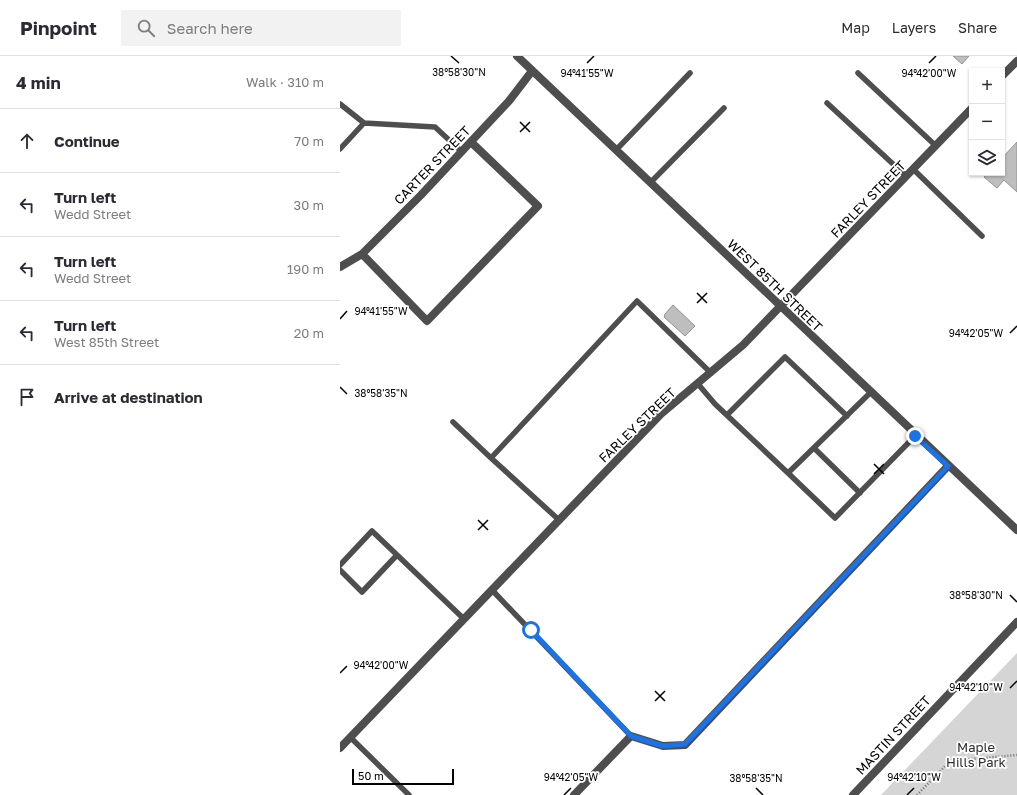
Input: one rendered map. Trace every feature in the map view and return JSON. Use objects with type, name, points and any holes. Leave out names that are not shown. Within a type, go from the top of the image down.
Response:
[{"type":"street","name":"WEST 85TH STREET","points":[[517,56],[915,436],[1017,530]]},
{"type":"street","points":[[1005,73],[1017,61]]},
{"type":"street","name":"CARTER STREET","points":[[340,267],[362,254],[462,152],[510,101],[532,71]]},
{"type":"street","name":"FARLEY STREET","points":[[340,748],[661,414],[743,345],[969,111]]},
{"type":"street","points":[[362,254],[427,321],[538,206],[471,142]]},
{"type":"street","points":[[574,795],[631,736],[663,746],[685,744],[948,466]]},
{"type":"street","name":"MASTIN STREET","points":[[853,795],[1017,622]]},
{"type":"lane","points":[[616,150],[690,73]]},
{"type":"lane","points":[[858,73],[936,146]]},
{"type":"lane","points":[[827,103],[906,176]]},
{"type":"lane","points":[[340,104],[364,123],[435,127],[462,152]]},
{"type":"lane","points":[[650,183],[724,108]]},
{"type":"lane","points":[[340,149],[364,123]]},
{"type":"lane","points":[[913,169],[982,236]]},
{"type":"lane","points":[[491,458],[637,301],[711,373]]},
{"type":"lane","points":[[727,415],[784,357],[847,416]]},
{"type":"lane","points":[[698,384],[727,415],[835,518],[915,436]]},
{"type":"lane","points":[[788,474],[870,393]]},
{"type":"lane","points":[[453,422],[559,520]]},
{"type":"lane","points":[[814,448],[860,493]]},
{"type":"lane","points":[[340,565],[372,531],[464,619]]},
{"type":"lane","points":[[340,570],[362,592],[397,555]]},
{"type":"lane","points":[[492,590],[631,736]]},
{"type":"lane","points":[[350,738],[409,795]]},
{"type":"path","points":[[917,795],[950,761],[1017,755]]},
{"type":"green space","name":"Maple Hills Park","points":[[1017,653],[1017,795],[881,795]]},
{"type":"building","points":[[953,56],[969,56],[962,64]]},
{"type":"building","points":[[1017,142],[1017,192],[1004,180],[997,188],[984,177],[1005,176],[1005,155]]},
{"type":"building","points":[[673,305],[695,326],[685,336],[664,317]]},
{"type":"route","points":[[531,630],[631,736],[663,746],[685,744],[948,466],[915,436]]}]
